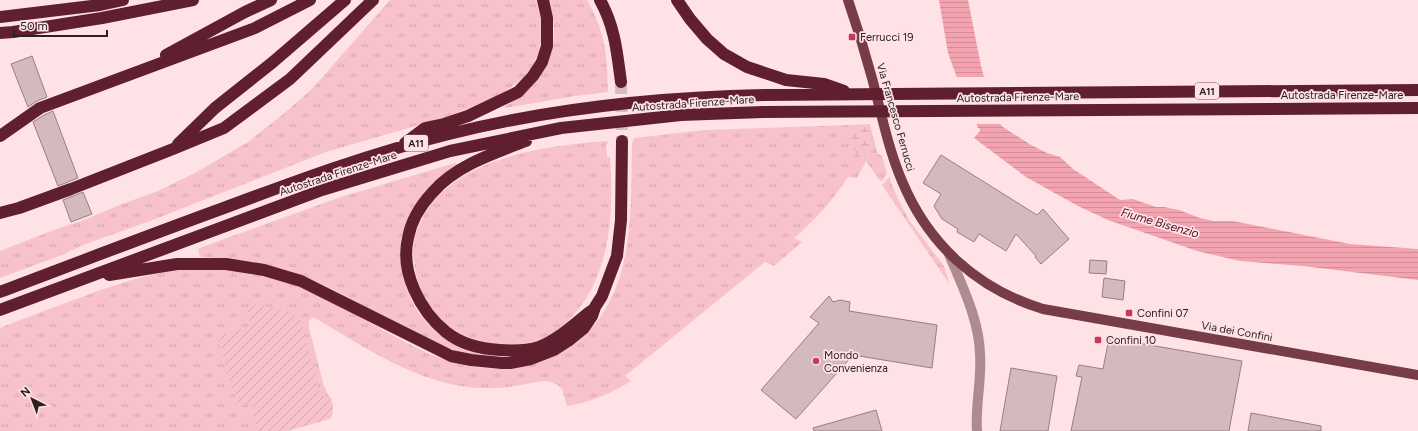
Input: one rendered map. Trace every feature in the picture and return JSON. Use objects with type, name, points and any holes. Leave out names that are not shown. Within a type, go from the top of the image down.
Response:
[{"type":"highway","points":[[0,17],[100,5],[124,0]]},
{"type":"highway","points":[[0,33],[102,18],[193,0]]},
{"type":"highway","points":[[124,78],[245,12],[271,0]]},
{"type":"highway","points":[[0,136],[40,108],[255,28],[310,0]]},
{"type":"highway","points":[[173,149],[215,108],[345,0]]},
{"type":"highway","points":[[0,213],[19,208],[224,128],[290,79],[374,0]]},
{"type":"highway","points":[[399,147],[425,128],[444,124],[468,116],[518,92],[533,76],[542,62],[547,46],[548,18],[543,0]]},
{"type":"highway","points":[[600,0],[611,23],[616,41],[621,82]]},
{"type":"highway","points":[[677,0],[690,19],[707,39],[724,54],[747,67],[786,80],[824,84],[853,94]]},
{"type":"highway","points":[[0,36],[13,32]]},
{"type":"highway","name":"Autostrada Firenze-Mare","points":[[0,292],[288,184],[399,147],[503,121],[593,107],[642,101],[712,96],[1418,90]]},
{"type":"highway","name":"Autostrada Firenze-Mare","points":[[0,310],[322,190],[450,151],[561,128],[681,115],[763,112],[1418,108]]},
{"type":"highway","points":[[561,128],[489,155],[463,168],[442,182],[432,192],[416,214],[407,239],[407,268],[413,287],[432,318],[446,332],[458,340],[482,348],[507,351],[539,347],[566,330],[595,307]]},
{"type":"highway","points":[[80,279],[177,264],[226,264],[264,270],[301,281],[451,356],[492,363],[510,363],[531,359],[554,350],[584,328],[602,296],[617,256],[621,220],[622,142]]},
{"type":"highway","points":[[0,220],[19,208]]},
{"type":"main road","name":"Via Francesco Ferrucci","points":[[848,0],[862,42],[887,135],[902,180],[916,210],[949,254]]},
{"type":"main road","name":"Via dei Confini","points":[[949,254],[973,275],[1000,293],[1043,309],[1418,375]]},
{"type":"street","points":[[949,254],[968,303],[980,342],[980,375],[976,407],[977,431]]},
{"type":"green space","points":[[390,0],[536,0],[542,23],[541,43],[538,54],[530,70],[524,77],[505,92],[487,101],[446,117],[326,152],[0,278],[0,251],[158,191],[195,173],[248,142],[312,89]]},
{"type":"green space","points":[[549,0],[587,0],[602,34],[606,55],[608,92],[505,108],[505,106],[517,99],[532,85],[548,58],[554,34]]},
{"type":"green space","points":[[870,124],[877,153],[861,156],[857,153],[853,146],[850,125]]},
{"type":"green space","points":[[850,125],[851,143],[866,155],[877,153],[882,156],[887,173],[883,180],[880,181],[866,161],[857,178],[848,177],[823,209],[794,238],[802,242],[801,243],[774,266],[765,262],[625,376],[631,381],[616,390],[592,400],[567,406],[563,395],[563,390],[555,384],[545,381],[497,388],[472,387],[448,383],[424,376],[379,356],[315,318],[312,318],[309,321],[309,328],[324,386],[333,405],[332,416],[329,419],[287,431],[0,431],[0,328],[116,285],[168,271],[205,268],[223,269],[272,277],[300,286],[318,294],[404,342],[440,358],[469,366],[498,369],[525,366],[550,358],[573,345],[592,327],[608,304],[620,276],[629,227],[632,144],[634,138],[705,130]]},
{"type":"green space","points":[[608,141],[606,144],[607,157],[610,157],[611,201],[610,223],[606,245],[601,266],[593,286],[582,305],[567,322],[555,332],[534,342],[510,345],[484,342],[467,337],[459,333],[438,317],[420,288],[415,271],[413,256],[413,245],[417,230],[422,219],[436,198],[455,182],[478,169],[503,159],[530,151],[557,146]]},
{"type":"green space","points":[[455,163],[456,165],[435,182],[426,192],[410,214],[401,240],[400,262],[407,290],[416,309],[424,320],[449,339],[477,353],[477,355],[458,351],[419,336],[344,295],[295,273],[280,268],[249,262],[200,257],[198,249],[205,246],[338,198]]},
{"type":"green space","points":[[889,177],[909,220],[944,266],[950,285],[882,185]]},
{"type":"green space","points":[[250,305],[286,310],[297,317],[302,323],[320,396],[330,397],[333,405],[332,416],[329,419],[287,431],[257,431],[252,404],[240,406],[235,402],[219,341],[224,336],[245,328],[250,324],[247,311]]},
{"type":"water","name":"Fiume Bisenzio","points":[[939,0],[968,0],[981,66],[997,120],[1003,127],[1031,145],[1047,153],[1060,157],[1073,169],[1120,200],[1133,199],[1156,207],[1179,210],[1213,221],[1233,221],[1350,244],[1418,249],[1418,280],[1303,266],[1240,261],[1197,251],[1108,220],[1078,206],[1026,177],[974,138],[980,129],[978,128],[948,53]]},
{"type":"pier","points":[[954,77],[986,77],[999,119],[1003,124],[975,124]]},
{"type":"building","points":[[32,56],[47,97],[28,107],[11,64]]},
{"type":"building","points":[[53,111],[78,178],[58,186],[33,122]]},
{"type":"building","points":[[941,155],[1037,215],[1043,209],[1069,239],[1041,264],[1035,257],[1036,256],[1016,234],[1006,251],[979,234],[974,242],[957,232],[958,229],[942,219],[934,206],[941,194],[923,183]]},
{"type":"building","points":[[83,192],[92,214],[71,222],[63,200]]},
{"type":"building","points":[[1090,260],[1107,261],[1106,274],[1089,273]]},
{"type":"building","points":[[1104,278],[1125,281],[1123,300],[1102,297]]},
{"type":"building","name":"Mondo Convenienza","points":[[829,296],[833,302],[840,300],[850,302],[849,311],[937,325],[932,368],[853,355],[796,419],[761,390],[819,323],[810,317]]},
{"type":"building","points":[[1109,338],[1242,361],[1229,431],[1071,431],[1082,377],[1076,376],[1079,365],[1103,369]]},
{"type":"building","points":[[1011,368],[1057,376],[1048,431],[1000,431]]},
{"type":"building","points":[[876,410],[882,431],[814,431],[813,428]]},
{"type":"building","points":[[1251,413],[1321,426],[1321,431],[1248,431]]},
{"type":"tunnel","points":[[621,82],[622,141]]},
{"type":"place","name":"Ferrucci 19","points":[[852,37]]},
{"type":"place","name":"Confini 07","points":[[1129,313]]},
{"type":"place","name":"Confini 10","points":[[1098,340]]},
{"type":"place","name":"Mondo Convenienza","points":[[816,361]]}]
